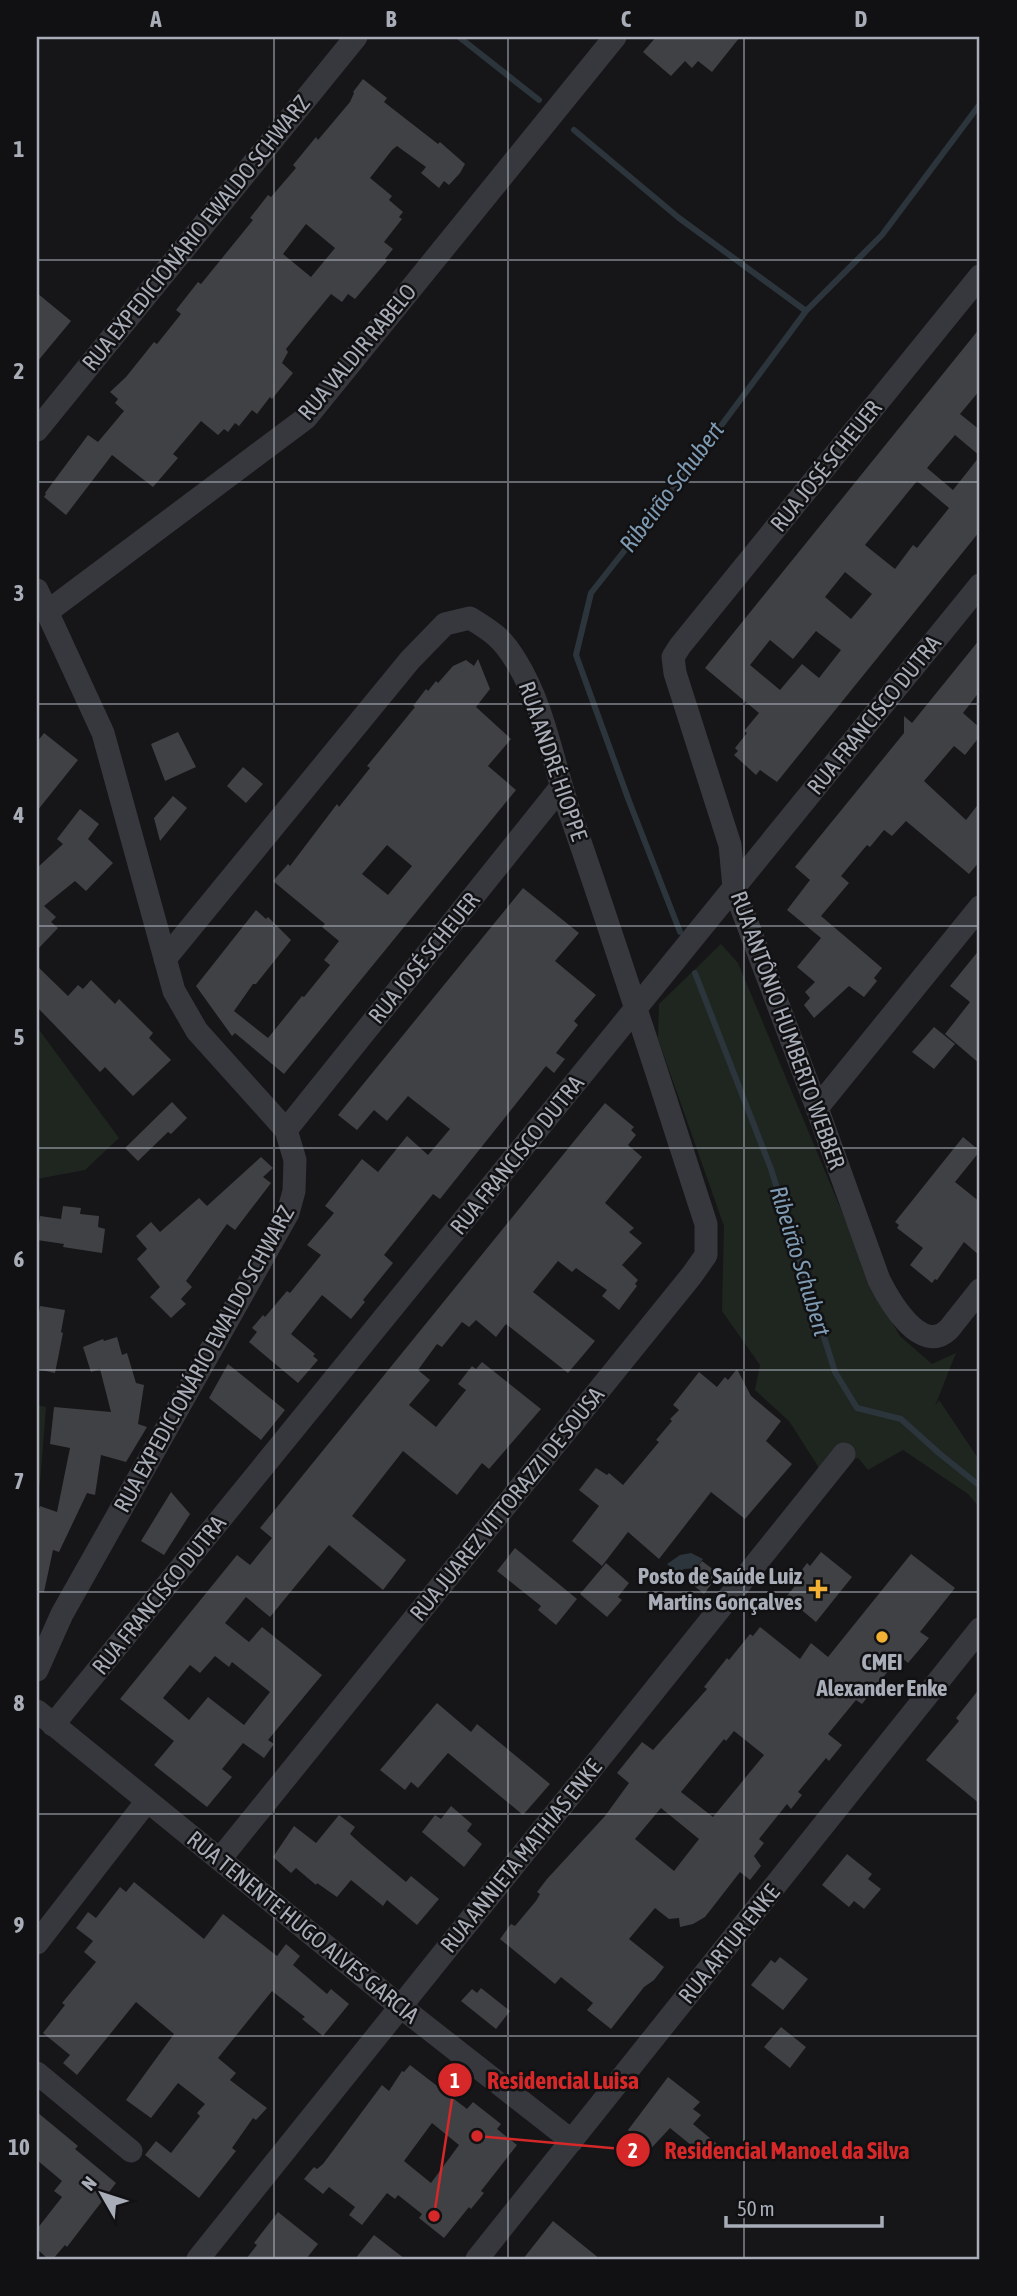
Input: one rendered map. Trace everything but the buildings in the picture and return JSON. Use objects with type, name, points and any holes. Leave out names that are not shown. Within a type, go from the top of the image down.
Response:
[{"type":"street","name":"RUA EXPEDICIONÁRIO EWALDO SCHWARZ","points":[[37,429],[356,37]]},
{"type":"street","name":"RUA VALDIR RABELO","points":[[47,612],[306,418],[615,37]]},
{"type":"street","name":"RUA JOSÉ SCHEUER","points":[[673,657],[980,276]]},
{"type":"street","name":"RUA FRANCISCO DUTRA","points":[[45,1718],[635,1010],[980,584]]},
{"type":"street","name":"RUA EXPEDICIONÁRIO EWALDO SCHWARZ","points":[[37,590],[103,733],[174,991],[197,1031],[286,1130],[295,1160],[294,1191],[288,1213],[62,1614],[37,1670]]},
{"type":"street","name":"RUA ANDRÉ HIOPPE","points":[[165,959],[410,660],[444,624],[470,618],[497,634],[530,687],[549,737],[561,787],[624,969],[673,1123]]},
{"type":"street","name":"RUA ANTÔNIO HUMBERTO WEBBER","points":[[673,657],[675,673],[730,845],[734,888],[879,1280],[892,1306],[907,1324],[919,1332],[934,1336],[945,1334],[980,1290]]},
{"type":"street","name":"RUA JOSÉ SCHEUER","points":[[286,1130],[561,787]]},
{"type":"street","points":[[817,1108],[980,907]]},
{"type":"street","name":"RUA JUAREZ VITTORAZZI DE SOUSA","points":[[220,1859],[706,1255],[706,1224],[673,1123]]},
{"type":"street","name":"RUA ANNIETA MATHIAS ENKE","points":[[198,2259],[844,1454]]},
{"type":"street","name":"RUA ARTUR ENKE","points":[[477,2259],[980,1629]]},
{"type":"street","name":"RUA TENENTE HUGO ALVES GARCIA","points":[[45,1718],[401,2007],[572,2141]]},
{"type":"street","points":[[37,1943],[147,1801]]},
{"type":"street","points":[[37,2073],[131,2151]]},
{"type":"shaded area","points":[[721,944],[738,963],[878,1298],[900,1336],[932,1364],[956,1353],[935,1406],[939,1400],[980,1461],[980,1508],[968,1494],[903,1450],[868,1470],[858,1458],[821,1471],[789,1421],[755,1390],[760,1365],[722,1311],[724,1226],[658,1039],[659,1004]]},
{"type":"shaded area","points":[[37,1027],[119,1138],[85,1170],[37,1179]]},
{"type":"shaded area","points":[[37,1405],[46,1407],[40,1484],[37,1488]]},
{"type":"shaded area","points":[[691,1553],[703,1559],[696,1568],[677,1573],[667,1564],[680,1555]]},
{"type":"waterway","points":[[459,37],[539,100]]},
{"type":"waterway","name":"Ribeirão Schubert","points":[[680,932],[576,655],[591,593],[689,469],[806,311],[882,235],[980,104]]},
{"type":"waterway","points":[[574,130],[679,218],[806,311]]},
{"type":"waterway","name":"Ribeirão Schubert","points":[[695,973],[771,1169],[835,1372],[857,1408],[901,1419],[980,1486]]},
{"type":"place","name":"Posto de Saúde Luiz Martins Gonçalves","points":[[818,1589]]},
{"type":"place","name":"CMEI Alexander Enke","points":[[882,1637]]},
{"type":"place","name":"Residencial Manoel da Silva","points":[[477,2136]]},
{"type":"place","name":"Residencial Luisa","points":[[434,2216]]}]
